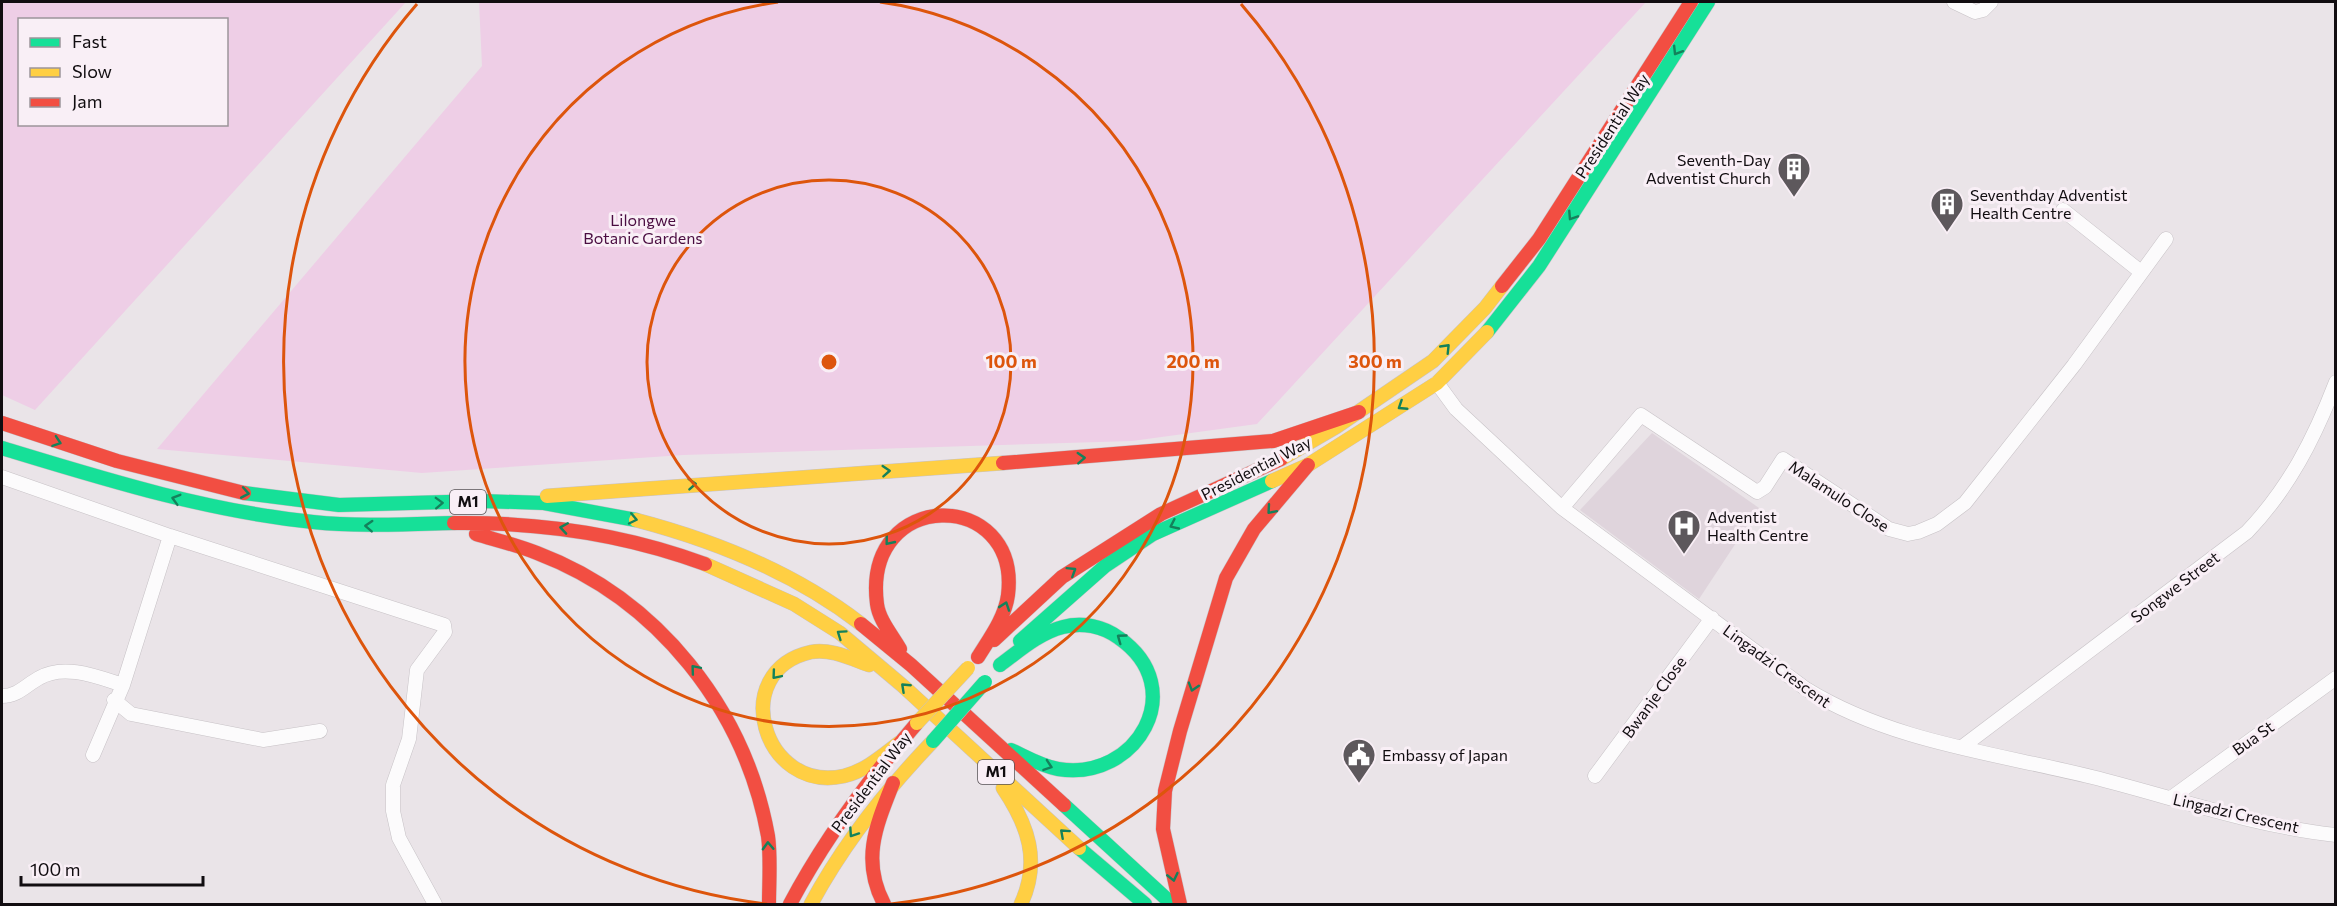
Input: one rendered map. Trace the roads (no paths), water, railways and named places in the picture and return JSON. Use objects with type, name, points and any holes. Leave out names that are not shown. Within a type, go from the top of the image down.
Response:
[{"type":"main road","name":"Presidential Way","points":[[790,904],[813,861],[842,817],[899,743],[978,657],[1062,577],[1161,514],[1267,467],[1359,412],[1433,362],[1485,308],[1539,239],[1691,2]]},
{"type":"main road","name":"Presidential Way","points":[[811,904],[829,869],[847,842],[893,783],[1042,619],[1105,566],[1153,534],[1308,465],[1437,383],[1496,323],[1539,266],[1708,2]]},
{"type":"main road","points":[[508,501],[585,492],[1237,446],[1273,441],[1359,412]]},
{"type":"main road","name":"M1","points":[[2,423],[80,450],[194,484],[260,496],[318,503],[376,505],[508,501],[636,519],[705,541],[808,588],[855,619],[906,660],[1172,904]]},
{"type":"main road","name":"M1","points":[[2,448],[187,502],[255,516],[376,526],[487,523],[559,526],[630,540],[697,559],[797,605],[845,637],[887,670],[1107,873],[1145,904]]},
{"type":"main road","points":[[1180,904],[1163,829],[1165,791],[1180,731],[1226,578],[1254,529],[1308,465]]},
{"type":"main road","points":[[906,660],[877,607],[874,583],[878,562],[884,544],[900,529],[919,517],[938,513],[957,515],[978,523],[993,534],[1006,554],[1010,575],[1009,595],[999,623],[978,657]]},
{"type":"main road","points":[[435,524],[502,539],[572,567],[617,594],[662,630],[702,677],[736,731],[754,780],[768,836],[769,904]]},
{"type":"main road","points":[[995,743],[1057,769],[1094,769],[1115,760],[1137,742],[1153,706],[1153,692],[1143,661],[1132,646],[1115,633],[1099,627],[1062,627],[1027,645],[1000,665]]},
{"type":"main road","points":[[887,670],[838,654],[813,652],[800,656],[773,676],[765,690],[761,711],[764,730],[770,744],[785,762],[798,771],[834,778],[868,766],[899,743]]},
{"type":"main road","points":[[983,760],[1020,816],[1032,843],[1034,868],[1030,889],[1021,904]]},
{"type":"main road","points":[[884,904],[872,876],[870,855],[874,828],[893,783]]},
{"type":"street","points":[[1954,2],[1975,12],[1983,10],[1991,2]]},
{"type":"street","points":[[2063,210],[2140,272]]},
{"type":"street","name":"Malamulo Close","points":[[1562,508],[1641,415],[1757,492],[1764,487],[1784,459],[1889,529],[1908,534],[1936,524],[1965,503],[2055,390],[2166,239]]},
{"type":"street","name":"Songwe Street","points":[[1962,747],[2247,532],[2269,509],[2298,467],[2336,382]]},
{"type":"street","name":"Lingadzi Crescent","points":[[1437,383],[1456,409],[1562,508],[1806,689],[1836,708],[1906,734],[2278,824],[2336,835]]},
{"type":"street","points":[[2,477],[170,536],[434,621],[446,628],[417,670],[409,739],[393,784],[393,812],[399,838],[435,904]]},
{"type":"street","points":[[93,755],[114,700],[123,685],[170,536]]},
{"type":"street","name":"Bwanje Close","points":[[1595,776],[1712,618]]},
{"type":"street","points":[[2,696],[13,695],[41,677],[61,672],[92,675],[123,685]]},
{"type":"street","name":"Bua St","points":[[2171,798],[2336,678]]},
{"type":"street","points":[[114,700],[131,714],[263,740],[320,731]]},
{"type":"place","name":"Seventh-Day Adventist Church","points":[[1794,198]]},
{"type":"place","name":"Seventhday Adventist Health Centre","points":[[1947,233]]},
{"type":"place","name":"Adventist Health Centre","points":[[1684,555]]},
{"type":"place","name":"Embassy of Japan","points":[[1359,784]]},
{"type":"park label","name":"Lilongwe Botanic Gardens","points":[[643,229]]}]
